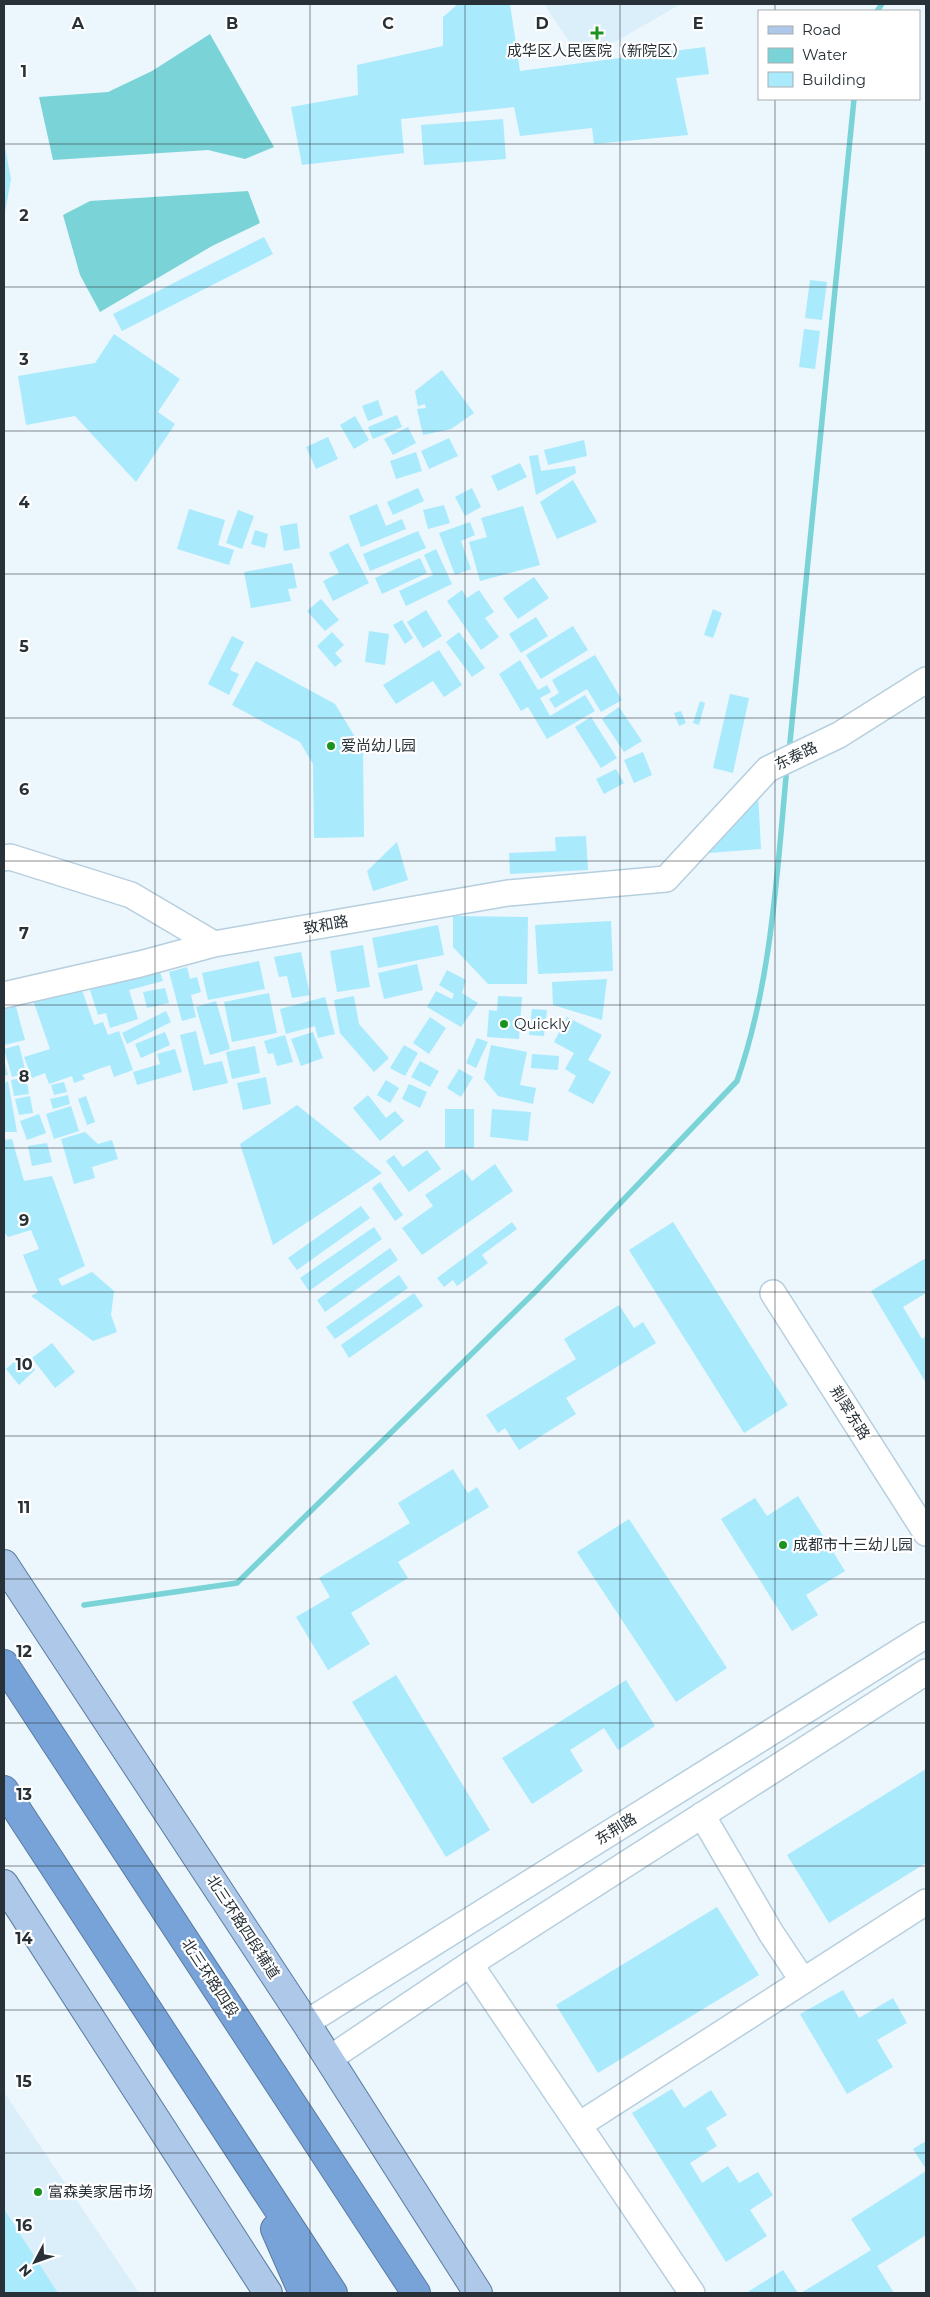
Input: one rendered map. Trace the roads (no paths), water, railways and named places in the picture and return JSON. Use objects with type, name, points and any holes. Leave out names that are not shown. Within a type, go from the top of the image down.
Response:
[{"type":"highway","name":"北三环路四段","points":[[4,1664],[416,2293]]},
{"type":"highway","points":[[4,1790],[333,2293]]},
{"type":"highway","points":[[247,2163],[303,2293]]},
{"type":"main road","name":"北三环路四段辅道","points":[[4,1564],[306,2023],[478,2293]]},
{"type":"main road","points":[[4,1884],[268,2293]]},
{"type":"street","name":"东泰路","points":[[666,879],[768,769],[838,735],[926,680]]},
{"type":"street","points":[[4,858],[10,857],[131,895],[214,944]]},
{"type":"street","name":"致和路","points":[[4,995],[140,964],[214,944],[508,893],[666,879]]},
{"type":"street","name":"荆翠东路","points":[[773,1293],[926,1533]]},
{"type":"street","name":"东荆路","points":[[306,2023],[926,1635]]},
{"type":"street","points":[[329,2059],[470,1964],[926,1672]]},
{"type":"street","points":[[702,1814],[771,1933],[804,1981]]},
{"type":"street","points":[[579,2125],[926,1902]]},
{"type":"street","points":[[470,1964],[692,2293]]},
{"type":"water","points":[[210,34],[274,147],[245,159],[208,150],[53,160],[39,97],[108,92],[152,71]]},
{"type":"water","points":[[248,191],[260,223],[212,246],[100,312],[80,275],[63,215],[90,201]]},
{"type":"waterway","points":[[878,10],[882,4]]},
{"type":"waterway","points":[[789,752],[854,100]]},
{"type":"waterway","points":[[84,1605],[237,1583],[538,1289],[737,1081],[749,1043],[766,965],[776,886],[787,766]]},
{"type":"place","name":"成华区人民医院（新院区）","points":[[597,33]]},
{"type":"place","name":"爱尚幼儿园","points":[[331,746]]},
{"type":"place","name":"Quickly","points":[[504,1024]]},
{"type":"place","name":"成都市十三幼儿园","points":[[783,1545]]},
{"type":"place","name":"富森美家居市场","points":[[38,2192]]}]
